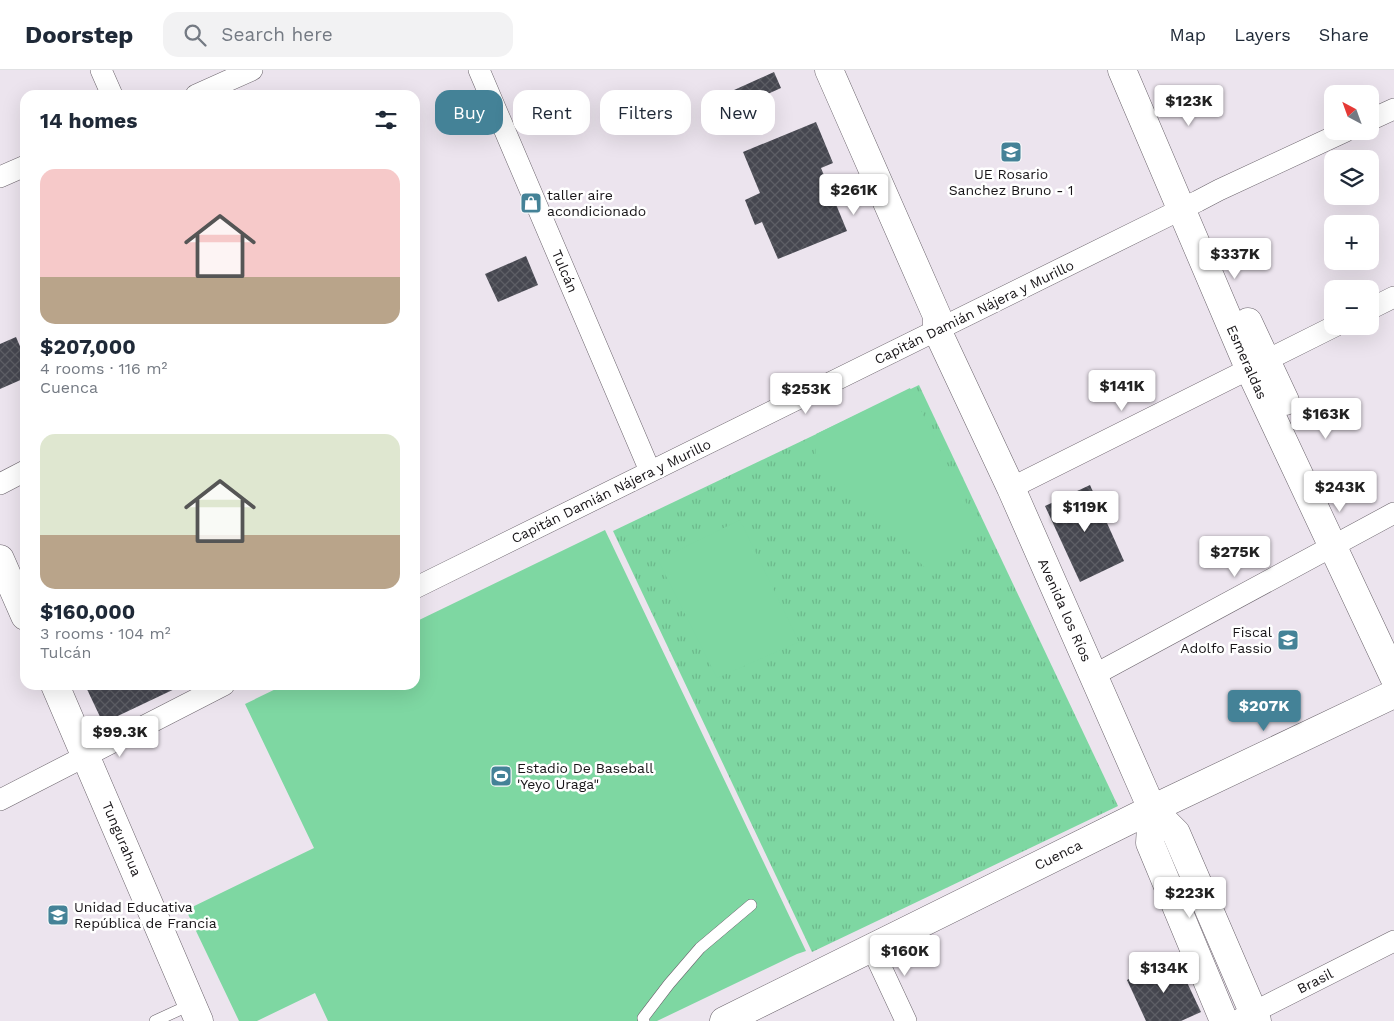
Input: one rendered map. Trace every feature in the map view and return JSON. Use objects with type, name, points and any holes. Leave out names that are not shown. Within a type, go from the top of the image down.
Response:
[{"type":"main road","name":"Avenida los Ríos","points":[[811,70],[926,322],[937,330]]},
{"type":"main road","name":"Avenida los Ríos","points":[[829,70],[937,316],[937,330],[1011,488],[1152,809],[1176,833],[1249,1018]]},
{"type":"main road","name":"Esmeraldas","points":[[1122,70],[1252,331],[1258,364],[1340,542],[1394,677]]},
{"type":"main road","name":"Esmeraldas","points":[[1140,70],[1190,205]]},
{"type":"main road","name":"Esmeraldas","points":[[1340,542],[1394,634]]},
{"type":"main road","points":[[0,558],[20,604]]},
{"type":"main road","name":"Tungurahua","points":[[57,690],[196,1012]]},
{"type":"main road","name":"Cuenca","points":[[724,1021],[1152,809],[1394,694]]},
{"type":"main road","name":"Avenida los Ríos","points":[[1152,809],[1150,843],[1224,1021]]},
{"type":"street","points":[[101,70],[110,90]]},
{"type":"street","points":[[207,90],[252,70]]},
{"type":"street","name":"Tulcán","points":[[479,70],[650,471]]},
{"type":"street","points":[[1379,116],[1394,109]]},
{"type":"street","name":"Capitán Damián Nájera y Murillo","points":[[420,586],[1219,190],[1327,140]]},
{"type":"street","points":[[0,176],[20,168]]},
{"type":"street","points":[[1379,304],[1394,297]]},
{"type":"street","points":[[1011,488],[1324,331]]},
{"type":"street","points":[[0,484],[20,474]]},
{"type":"street","points":[[1094,675],[1394,513]]},
{"type":"street","points":[[0,800],[214,690]]},
{"type":"street","name":"Brasil","points":[[1249,1018],[1394,941]]},
{"type":"street","points":[[872,948],[906,1021]]},
{"type":"lane","points":[[644,1021],[643,1018],[669,984],[700,948],[752,905]]},
{"type":"lane","points":[[155,1021],[196,1012]]},
{"type":"green space","points":[[919,385],[1118,806],[812,952],[613,531]]},
{"type":"green space","points":[[910,388],[980,531],[933,576],[816,455],[816,434]]},
{"type":"green space","points":[[740,520],[799,642],[717,678],[658,560]]},
{"type":"green space","name":"Estadio De Baseball 'Yeyo Uraga\"","points":[[605,530],[806,951],[657,1021],[328,1021],[315,993],[257,1021],[239,1021],[186,910],[314,848],[245,704],[274,690],[420,690],[420,620]]},
{"type":"building","points":[[774,72],[781,88],[775,91],[734,90]]},
{"type":"building","points":[[816,122],[833,163],[821,168],[847,231],[778,259],[762,222],[755,225],[745,200],[760,193],[743,152]]},
{"type":"building","points":[[526,256],[538,285],[498,302],[485,274]]},
{"type":"building","points":[[16,337],[20,346],[20,380],[0,389],[0,344]]},
{"type":"building","points":[[1090,485],[1124,561],[1080,582],[1045,506]]},
{"type":"building","points":[[87,690],[172,690],[103,723]]},
{"type":"building","points":[[1175,957],[1201,1012],[1181,1021],[1146,1021],[1127,980]]},
{"type":"place","name":"UE Rosario Sanchez Bruno - 1","points":[[1011,152]]},
{"type":"place","name":"taller aire acondicionado","points":[[531,203]]},
{"type":"place","name":"Fiscal Adolfo Fassio","points":[[1288,640]]},
{"type":"place","name":"Estadio De Baseball 'Yeyo Uraga\"","points":[[501,776]]},
{"type":"place","name":"Unidad Educativa República de Francia","points":[[58,915]]}]
